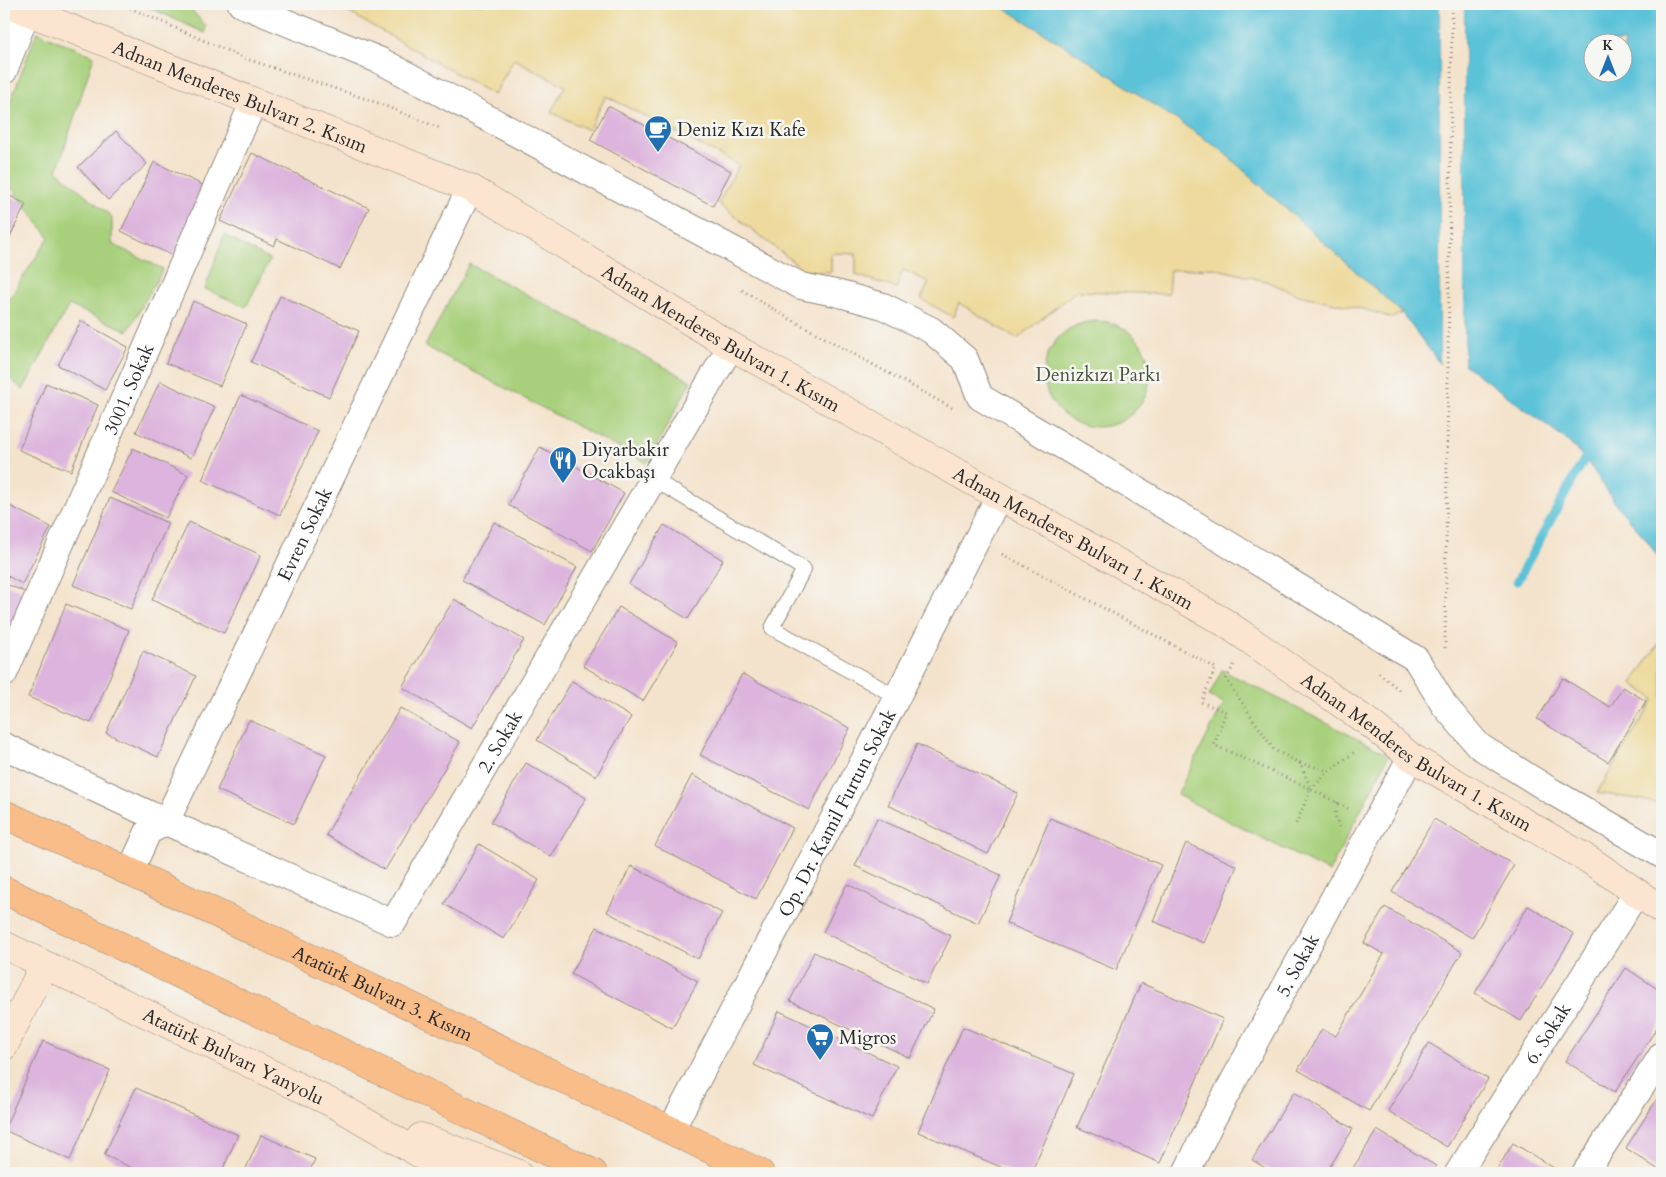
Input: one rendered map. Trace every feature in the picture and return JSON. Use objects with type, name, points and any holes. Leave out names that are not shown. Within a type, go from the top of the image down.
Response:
[{"type":"highway","name":"Atatürk Bulvarı 3. Kısım","points":[[4,814],[130,872],[760,1173]]},
{"type":"highway","points":[[4,890],[593,1173]]},
{"type":"main road","name":"Adnan Menderes Bulvarı 2. Kısım","points":[[18,8],[470,188]]},
{"type":"main road","name":"Adnan Menderes Bulvarı 1. Kısım","points":[[470,188],[731,346],[1224,622],[1372,725],[1411,757],[1590,861],[1662,910]]},
{"type":"main road","name":"Atatürk Bulvarı Yanyolu","points":[[4,945],[338,1106],[425,1157],[460,1173]]},
{"type":"main road","points":[[4,1046],[44,965]]},
{"type":"main road","points":[[338,1106],[518,1173]]},
{"type":"street","points":[[241,4],[381,61],[801,286],[883,306],[931,330],[965,359],[980,397],[1416,659],[1444,705],[1479,746],[1551,791],[1662,855]]},
{"type":"street","points":[[4,71],[18,8]]},
{"type":"street","name":"3001. Sokak","points":[[4,674],[253,103]]},
{"type":"street","name":"Evren Sokak","points":[[130,872],[148,832],[166,822],[470,188]]},
{"type":"street","name":"2. Sokak","points":[[166,822],[393,923],[731,346]]},
{"type":"street","name":"Op. Dr. Kamil Furtun Sokak","points":[[671,1130],[897,697],[999,496]]},
{"type":"street","points":[[4,746],[166,822]]},
{"type":"street","name":"5. Sokak","points":[[1186,1173],[1357,853],[1376,823],[1411,757]]},
{"type":"street","name":"6. Sokak","points":[[1458,1173],[1637,892]]},
{"type":"street","points":[[1585,1173],[1662,1054]]},
{"type":"lane","points":[[653,480],[804,569],[772,628],[897,697]]},
{"type":"path","points":[[122,4],[244,58],[378,103],[447,131]]},
{"type":"path","points":[[1445,656],[1452,4]]},
{"type":"path","points":[[741,290],[954,409]]},
{"type":"path","points":[[977,540],[1216,668],[1200,702],[1226,712],[1214,745],[1311,789],[1376,823]]},
{"type":"path","points":[[1249,640],[1226,679],[1274,750],[1300,763],[1329,771]]},
{"type":"path","points":[[1376,670],[1405,696]]},
{"type":"path","points":[[1296,824],[1311,789],[1329,771],[1359,749],[1372,725]]},
{"type":"path","points":[[1300,763],[1311,789]]},
{"type":"green space","points":[[142,4],[183,4],[188,6],[206,26],[205,33]]},
{"type":"green space","points":[[37,32],[94,56],[57,171],[112,217],[112,244],[163,269],[128,331],[69,305],[23,390],[4,373],[4,300],[7,302],[49,237],[4,178],[4,118]]},
{"type":"green space","points":[[224,235],[270,260],[246,307],[205,289]]},
{"type":"green space","points":[[469,264],[691,381],[647,463],[425,346]]},
{"type":"green space","name":"Denizkızı Parkı","points":[[1097,321],[1117,325],[1134,337],[1146,354],[1150,374],[1146,394],[1134,411],[1117,423],[1097,427],[1077,423],[1060,411],[1048,394],[1044,374],[1048,354],[1060,337],[1077,325]]},
{"type":"green space","points":[[1222,670],[1389,755],[1329,872],[1177,795],[1224,703],[1209,696]]},
{"type":"sand","points":[[334,4],[998,4],[1095,65],[1220,149],[1402,313],[1392,318],[1367,310],[1299,295],[1266,281],[1214,268],[1170,270],[1168,294],[1076,291],[1017,339],[959,303],[953,317],[921,299],[929,282],[903,270],[896,288],[856,275],[856,254],[831,253],[831,272],[805,271],[718,203],[739,165],[606,96],[588,130],[551,112],[565,86],[514,59],[494,95]]},
{"type":"sand","points":[[1662,639],[1662,806],[1644,800],[1597,793],[1654,699],[1632,683]]},
{"type":"water","points":[[998,4],[1440,4],[1440,364],[1402,313],[1220,149],[1095,65]]},
{"type":"water","points":[[1464,4],[1662,4],[1662,563],[1646,539],[1618,507],[1585,458],[1563,437],[1464,364]]},
{"type":"pier","points":[[1440,4],[1443,4],[1443,364],[1440,364]]},
{"type":"pier","points":[[1462,4],[1464,4],[1464,364],[1462,364]]},
{"type":"building","points":[[608,106],[731,171],[713,206],[590,140]]},
{"type":"building","points":[[116,131],[147,164],[108,200],[78,167]]},
{"type":"building","points":[[252,153],[369,208],[340,269],[277,239],[274,246],[220,221]]},
{"type":"building","points":[[154,162],[207,187],[173,256],[121,231]]},
{"type":"building","points":[[4,193],[26,204],[4,249]]},
{"type":"building","points":[[280,296],[359,331],[329,397],[251,362]]},
{"type":"building","points":[[193,301],[247,324],[220,386],[166,363]]},
{"type":"building","points":[[81,321],[128,347],[105,390],[58,365]]},
{"type":"building","points":[[160,381],[215,407],[191,458],[136,432]]},
{"type":"building","points":[[46,383],[98,405],[71,471],[19,450]]},
{"type":"building","points":[[241,395],[318,431],[280,515],[202,480]]},
{"type":"building","points":[[540,447],[624,493],[592,551],[508,505]]},
{"type":"building","points":[[133,448],[188,475],[166,518],[111,492]]},
{"type":"building","points":[[110,498],[168,523],[131,609],[73,585]]},
{"type":"building","points":[[4,503],[51,527],[22,584],[4,574]]},
{"type":"building","points":[[189,522],[261,555],[224,633],[152,600]]},
{"type":"building","points":[[494,522],[577,567],[545,625],[462,580]]},
{"type":"building","points":[[664,525],[723,560],[688,619],[629,584]]},
{"type":"building","points":[[4,583],[27,593],[4,643]]},
{"type":"building","points":[[454,599],[524,640],[472,728],[402,687]]},
{"type":"building","points":[[66,604],[129,630],[91,723],[28,697]]},
{"type":"building","points":[[619,607],[678,642],[643,701],[583,666]]},
{"type":"building","points":[[143,651],[196,676],[158,757],[106,733]]},
{"type":"building","points":[[742,674],[850,728],[809,810],[700,755]]},
{"type":"building","points":[[1563,678],[1610,707],[1623,687],[1646,701],[1608,762],[1537,719]]},
{"type":"building","points":[[572,681],[631,717],[596,776],[537,740]]},
{"type":"building","points":[[400,708],[460,742],[385,870],[326,835]]},
{"type":"building","points":[[249,720],[326,755],[294,824],[217,790]]},
{"type":"building","points":[[917,744],[1018,793],[988,854],[888,805]]},
{"type":"building","points":[[526,763],[586,798],[551,857],[491,822]]},
{"type":"building","points":[[692,775],[793,828],[756,899],[655,846]]},
{"type":"building","points":[[877,818],[1001,875],[978,923],[855,866]]},
{"type":"building","points":[[1050,818],[1161,865],[1116,970],[1006,923]]},
{"type":"building","points":[[1434,819],[1514,865],[1472,938],[1392,892]]},
{"type":"building","points":[[1186,843],[1237,866],[1204,943],[1153,921]]},
{"type":"building","points":[[479,844],[539,880],[504,939],[444,904]]},
{"type":"building","points":[[631,866],[722,913],[698,959],[607,912]]},
{"type":"building","points":[[847,884],[951,936],[927,984],[823,932]]},
{"type":"building","points":[[1528,906],[1574,934],[1521,1021],[1475,993]]},
{"type":"building","points":[[1385,907],[1462,952],[1369,1111],[1298,1070],[1322,1029],[1336,1036],[1384,954],[1364,943]]},
{"type":"building","points":[[597,927],[698,981],[672,1028],[571,974]]},
{"type":"building","points":[[814,952],[934,1009],[910,1058],[790,1001]]},
{"type":"building","points":[[1626,968],[1662,992],[1662,1020],[1615,1092],[1565,1061]]},
{"type":"building","points":[[1141,983],[1223,1019],[1160,1163],[1077,1127]]},
{"type":"building","points":[[779,1011],[897,1066],[872,1119],[754,1065]]},
{"type":"building","points":[[963,1027],[1074,1074],[1031,1173],[1015,1173],[918,1132]]},
{"type":"building","points":[[43,1041],[110,1070],[70,1160],[4,1130]]},
{"type":"building","points":[[1429,1043],[1488,1079],[1447,1147],[1388,1111]]},
{"type":"building","points":[[136,1088],[238,1135],[221,1173],[143,1173],[104,1155]]},
{"type":"building","points":[[1662,1091],[1662,1172],[1626,1148]]},
{"type":"building","points":[[1294,1092],[1353,1129],[1326,1173],[1274,1173],[1252,1160]]},
{"type":"building","points":[[1377,1130],[1436,1166],[1432,1173],[1350,1173]]},
{"type":"building","points":[[261,1135],[315,1159],[309,1173],[244,1173]]},
{"type":"building","points":[[1513,1143],[1562,1173],[1495,1173]]},
{"type":"waterway","points":[[1517,581],[1585,458]]},
{"type":"place","name":"Deniz Kızı Kafe","points":[[658,153]]},
{"type":"place","name":"Diyarbakır Ocakbaşı","points":[[563,484]]},
{"type":"place","name":"Migros","points":[[820,1061]]}]
